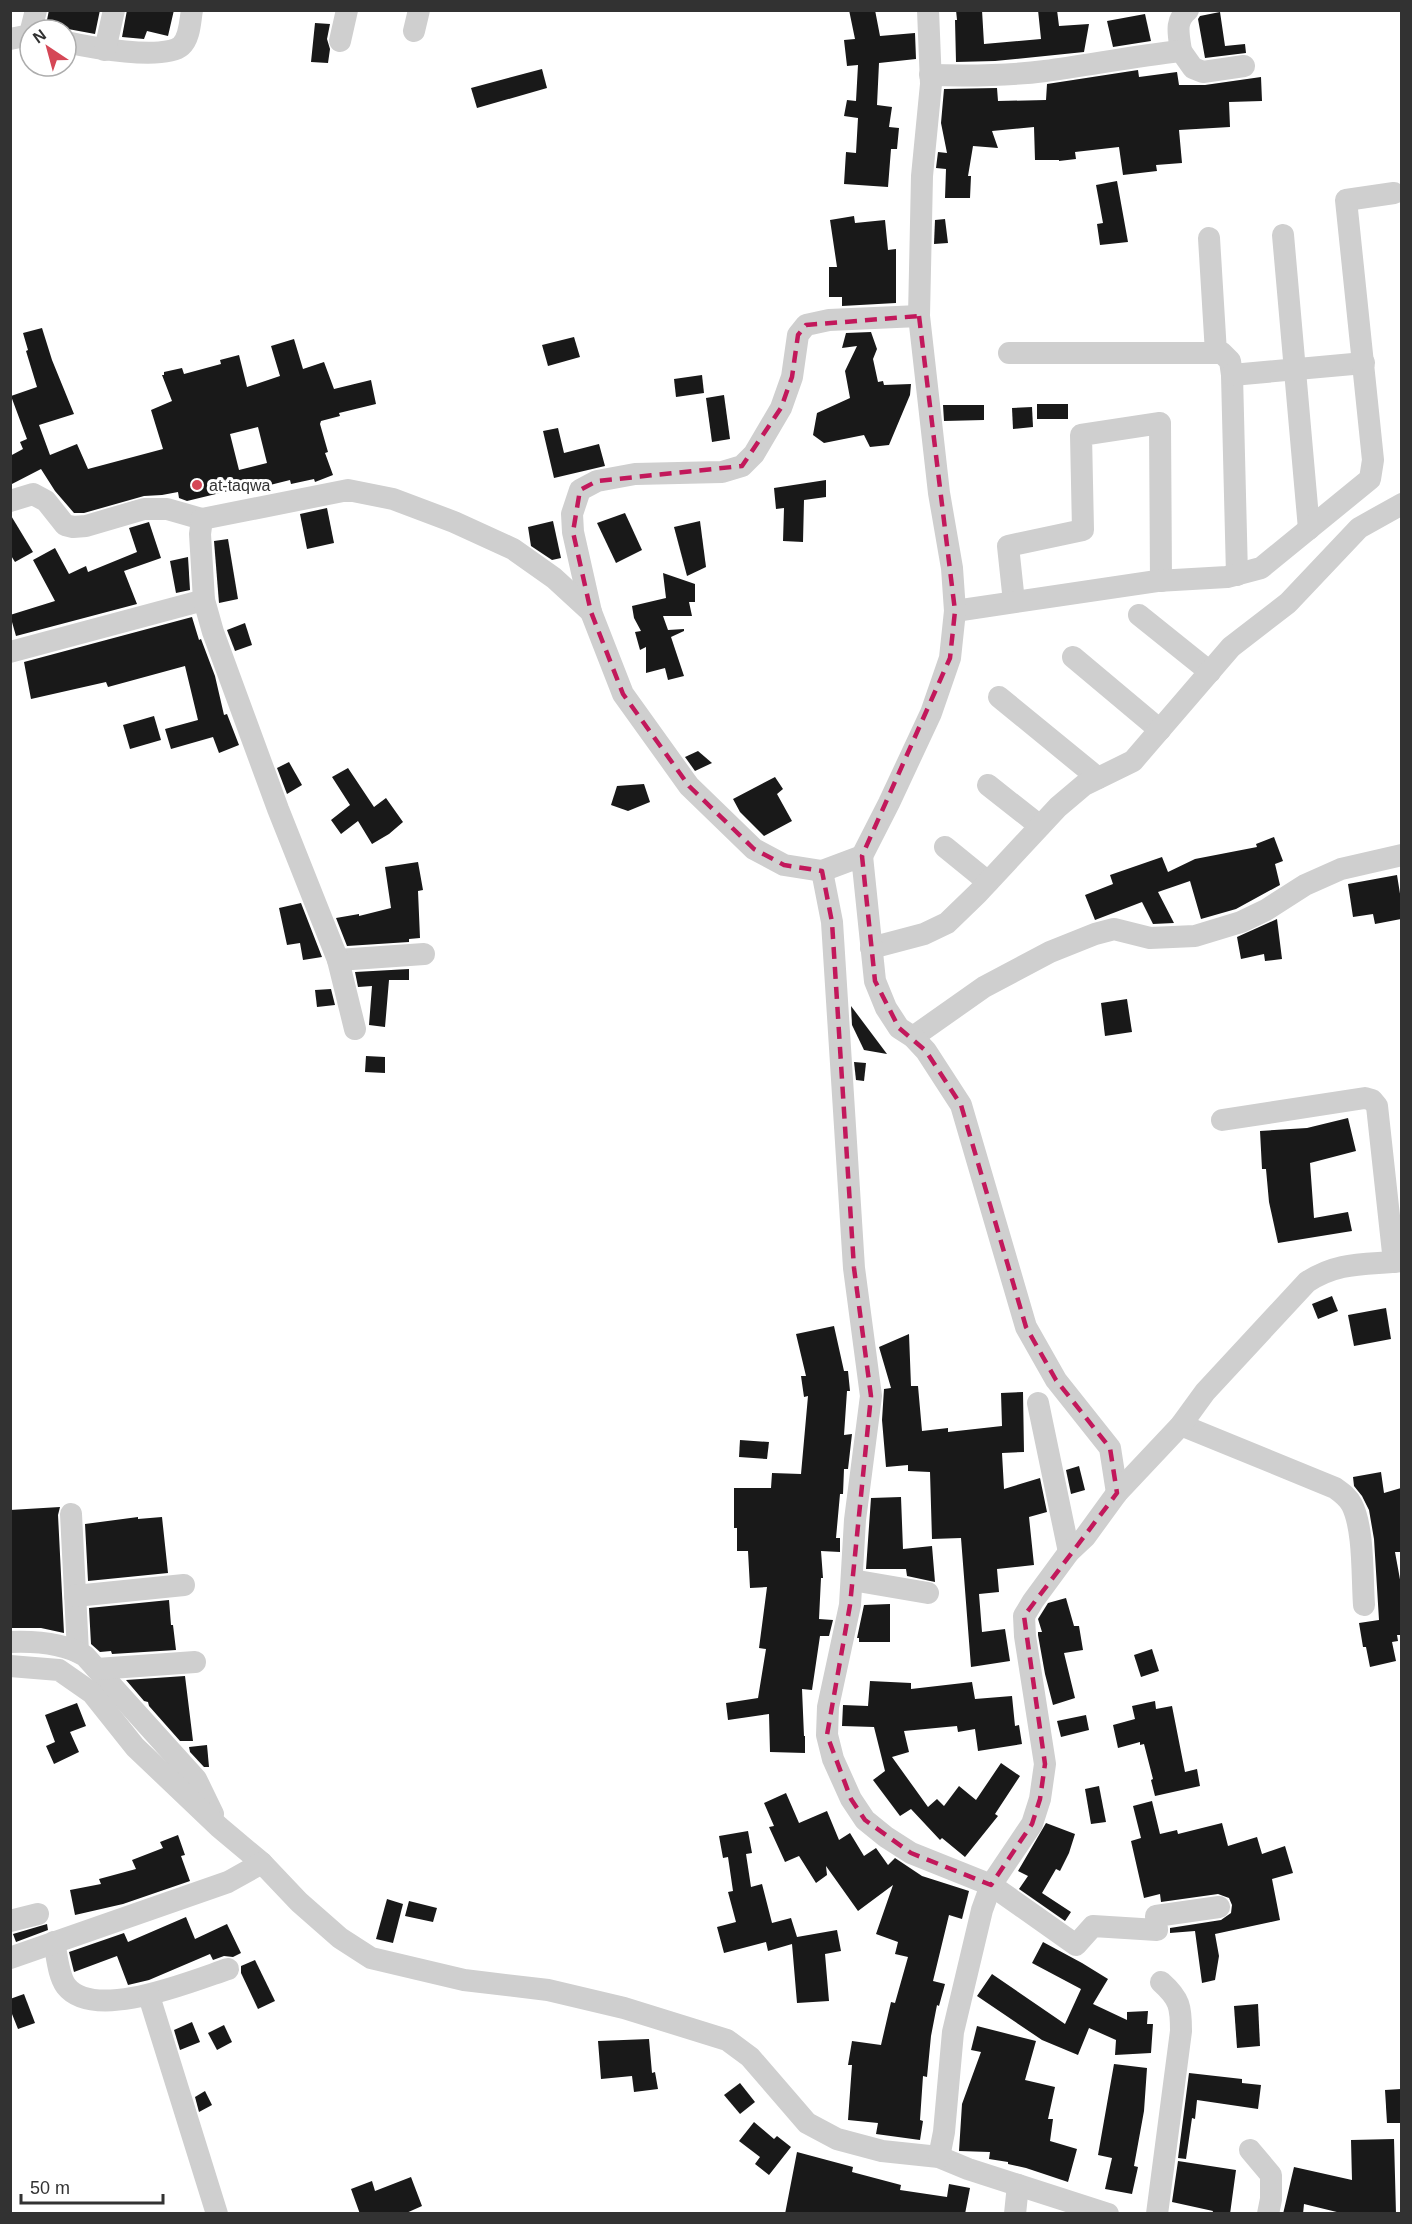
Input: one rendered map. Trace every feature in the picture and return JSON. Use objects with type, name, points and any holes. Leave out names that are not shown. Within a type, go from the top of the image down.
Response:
[{"type":"street","points":[[105,50],[114,10]]},
{"type":"street","points":[[78,44],[105,50],[167,52],[182,45],[186,38],[192,10]]},
{"type":"street","points":[[340,41],[347,10]]},
{"type":"street","points":[[928,10],[930,75],[922,176],[919,316],[939,493],[952,568],[955,610],[950,658],[931,713],[862,856],[875,981],[886,1008],[899,1029],[913,1037],[926,1051],[961,1105],[1026,1327],[1056,1380],[1110,1448],[1117,1493]]},
{"type":"street","points":[[1188,10],[1177,25],[1181,51],[1193,68],[1203,72],[1244,66]]},
{"type":"street","points":[[930,75],[975,76],[1042,71],[1181,51]]},
{"type":"street","points":[[955,610],[1161,581],[1237,575],[1261,568],[1370,479],[1373,460],[1346,200],[1394,193]]},
{"type":"street","points":[[1283,235],[1309,529]]},
{"type":"street","points":[[1209,238],[1216,353]]},
{"type":"street","points":[[862,856],[822,871],[784,865],[754,849],[689,786],[623,694],[591,612],[573,532],[572,514],[580,490],[597,481],[635,474],[722,472],[742,466],[754,454],[780,408],[792,376],[798,335],[806,325],[829,320],[919,316]]},
{"type":"street","points":[[1009,353],[1222,353],[1230,361],[1233,375],[1237,575]]},
{"type":"street","points":[[1233,375],[1364,363]]},
{"type":"street","points":[[1014,602],[1008,546],[1083,530],[1081,435],[1160,423],[1161,581]]},
{"type":"street","points":[[10,501],[33,494],[46,501],[65,525],[73,527],[86,526],[144,509],[166,509],[202,519],[348,490],[370,493],[454,522],[513,549],[554,578],[591,612]]},
{"type":"street","points":[[871,948],[924,934],[947,923],[1058,807],[1084,785],[1133,761],[1231,647],[1288,603],[1359,528],[1401,504]]},
{"type":"street","points":[[202,519],[200,534],[204,600],[213,632],[278,808],[338,960],[355,1029]]},
{"type":"street","points":[[10,652],[204,600]]},
{"type":"street","points":[[1139,615],[1210,672]]},
{"type":"street","points":[[1073,657],[1160,730]]},
{"type":"street","points":[[999,697],[1098,778]]},
{"type":"street","points":[[988,785],[1040,826]]},
{"type":"street","points":[[945,847],[988,882]]},
{"type":"street","points":[[913,1037],[984,987],[1050,952],[1095,934],[1114,929],[1150,938],[1195,936],[1241,922],[1305,885],[1341,869],[1401,855]]},
{"type":"street","points":[[822,871],[832,922],[854,1268],[870,1396],[855,1520],[850,1605],[828,1707],[827,1735],[837,1770],[851,1799],[865,1820],[886,1837],[910,1853],[991,1885],[1076,1945],[1093,1926],[1157,1930],[1156,1916],[1218,1908]]},
{"type":"street","points":[[338,960],[424,954]]},
{"type":"street","points":[[939,2157],[944,2132],[954,2032],[982,1910],[991,1885],[1032,1824],[1042,1787],[1045,1764],[1025,1636],[1024,1616],[1069,1552],[1085,1537],[1117,1493],[1181,1425],[1205,1392],[1307,1282],[1322,1272],[1339,1266],[1397,1262],[1377,1106],[1372,1101],[1365,1098],[1222,1120]]},
{"type":"street","points":[[1038,1403],[1069,1552]]},
{"type":"street","points":[[1181,1425],[1335,1488],[1344,1494],[1352,1504],[1359,1525],[1364,1605]]},
{"type":"street","points":[[71,1514],[78,1652]]},
{"type":"street","points":[[852,1580],[928,1593]]},
{"type":"street","points":[[75,1596],[184,1585]]},
{"type":"street","points":[[10,1642],[29,1641],[78,1652],[97,1669],[196,1779],[219,1827]]},
{"type":"street","points":[[97,1669],[195,1662]]},
{"type":"street","points":[[10,1666],[59,1670],[92,1693],[135,1747],[219,1827],[262,1863],[299,1902],[340,1938],[371,1958],[464,1980],[559,1993],[624,2008],[727,2040],[750,2057],[807,2122],[837,2139],[882,2151],[939,2157],[1108,2214]]},
{"type":"street","points":[[10,1958],[228,1882],[262,1863]]},
{"type":"street","points":[[10,1922],[38,1914]]},
{"type":"street","points":[[54,1942],[63,1981],[75,1995],[87,2000],[149,1996],[228,1969]]},
{"type":"street","points":[[1156,2214],[1181,2031],[1181,2009],[1174,1994],[1161,1982]]},
{"type":"street","points":[[149,1996],[216,2214]]},
{"type":"street","points":[[1250,2150],[1271,2175],[1271,2199],[1268,2214]]},
{"type":"street","points":[[1015,2214],[1018,2185]]},
{"type":"highlighted area","points":[[919,316],[955,611],[950,658],[862,856],[875,981],[899,1028],[926,1051],[961,1105],[1026,1327],[1056,1380],[1110,1448],[1117,1493],[1024,1616],[1045,1764],[1040,1799],[1032,1824],[991,1885],[911,1853],[865,1820],[851,1799],[827,1735],[850,1605],[871,1396],[854,1268],[832,922],[822,871],[784,865],[754,849],[689,786],[623,694],[591,612],[573,532],[580,490],[597,481],[742,466],[781,408],[792,377],[798,335],[806,325]]},
{"type":"building","points":[[49,10],[100,10],[95,34],[78,31],[78,18],[47,18]]},
{"type":"building","points":[[127,10],[174,10],[168,36],[147,31],[144,39],[122,37]]},
{"type":"building","points":[[849,10],[875,10],[880,36],[915,33],[916,59],[879,63],[877,105],[892,107],[889,127],[899,128],[897,149],[891,149],[888,187],[844,184],[846,152],[856,153],[858,118],[844,116],[847,100],[856,101],[858,65],[847,66],[844,40],[855,39]]},
{"type":"building","points":[[956,10],[982,10],[984,44],[1041,39],[1038,10],[1057,10],[1059,26],[1089,24],[1084,52],[995,61],[956,62]]},
{"type":"building","points":[[1220,12],[1225,46],[1245,44],[1246,53],[1205,58],[1198,19],[1200,16]]},
{"type":"building","points":[[1145,14],[1151,41],[1113,47],[1107,21]]},
{"type":"building","points":[[315,23],[330,24],[327,39],[330,49],[328,63],[311,62]]},
{"type":"building","points":[[542,69],[547,88],[477,108],[471,88]]},
{"type":"building","points":[[1138,70],[1139,77],[1177,72],[1179,85],[1205,85],[1261,77],[1262,101],[1229,102],[1230,127],[1179,130],[1182,163],[1156,165],[1157,171],[1123,175],[1119,147],[1075,152],[1076,159],[1035,160],[1034,127],[992,131],[998,148],[973,146],[968,176],[971,176],[970,198],[945,198],[946,169],[936,168],[938,152],[947,153],[941,123],[944,89],[997,88],[998,101],[1046,100],[1047,84]]},
{"type":"building","points":[[1117,181],[1128,242],[1100,245],[1097,224],[1103,223],[1096,185]]},
{"type":"building","points":[[854,216],[855,223],[885,220],[888,250],[896,249],[896,303],[842,306],[842,297],[829,297],[829,267],[837,267],[830,220]]},
{"type":"building","points":[[945,219],[948,243],[934,244],[935,220]]},
{"type":"building","points":[[42,328],[74,414],[39,425],[50,455],[77,444],[88,469],[163,449],[151,410],[172,401],[162,375],[164,372],[182,368],[184,374],[221,364],[220,360],[239,355],[247,387],[280,376],[271,346],[294,339],[303,369],[324,362],[334,389],[371,380],[376,404],[339,413],[340,416],[321,421],[328,452],[325,453],[333,475],[315,482],[314,479],[291,484],[290,480],[250,490],[249,486],[187,501],[179,498],[178,492],[144,496],[84,513],[74,513],[55,491],[41,469],[10,485],[10,456],[23,449],[20,442],[27,439],[11,396],[37,387],[23,333]],"holes":[[[258,427],[267,463],[239,470],[230,434]]]},
{"type":"building","points":[[871,332],[877,349],[873,359],[878,382],[883,381],[884,385],[911,384],[910,395],[889,445],[870,447],[864,435],[824,443],[813,435],[817,413],[850,398],[845,371],[857,346],[842,348],[846,333]]},
{"type":"building","points":[[574,337],[580,357],[548,366],[542,345]]},
{"type":"building","points":[[702,375],[704,393],[676,397],[674,379]]},
{"type":"building","points":[[724,395],[730,439],[712,442],[706,398]]},
{"type":"building","points":[[1037,404],[1068,404],[1068,419],[1037,419]]},
{"type":"building","points":[[943,405],[984,405],[984,420],[944,421]]},
{"type":"building","points":[[1032,407],[1033,427],[1013,429],[1012,408]]},
{"type":"building","points":[[558,428],[564,453],[599,444],[605,466],[554,478],[543,431]]},
{"type":"building","points":[[826,480],[826,497],[804,500],[803,542],[783,541],[784,508],[776,509],[774,488]]},
{"type":"building","points":[[327,508],[334,543],[307,549],[300,514]]},
{"type":"building","points":[[625,513],[642,550],[616,563],[597,523]]},
{"type":"building","points":[[10,514],[33,552],[15,562],[10,554]]},
{"type":"building","points":[[553,521],[561,558],[552,560],[531,546],[528,527]]},
{"type":"building","points":[[700,521],[706,567],[687,576],[674,527]]},
{"type":"building","points":[[149,522],[161,558],[124,571],[137,604],[16,636],[10,615],[55,601],[33,560],[55,548],[69,574],[86,566],[88,572],[137,552],[129,528]]},
{"type":"building","points":[[228,539],[238,599],[219,603],[214,541]]},
{"type":"building","points":[[188,557],[190,590],[176,593],[170,561]]},
{"type":"building","points":[[663,573],[695,584],[695,602],[689,602],[692,616],[663,616],[668,630],[684,629],[671,637],[684,676],[668,680],[665,668],[646,673],[646,647],[640,650],[635,632],[641,631],[634,618],[632,606],[666,598]]},
{"type":"building","points":[[192,617],[199,640],[201,639],[215,676],[224,715],[227,714],[239,745],[219,753],[213,737],[171,749],[165,729],[198,720],[185,666],[108,687],[106,682],[31,699],[24,662]]},
{"type":"building","points":[[245,623],[252,645],[235,651],[227,630]]},
{"type":"building","points":[[154,716],[161,740],[130,749],[123,725]]},
{"type":"building","points":[[698,751],[712,763],[695,771],[685,757]]},
{"type":"building","points":[[289,762],[302,785],[287,794],[277,768]]},
{"type":"building","points":[[348,768],[374,807],[386,798],[403,822],[372,844],[358,821],[341,834],[331,820],[350,805],[332,777]]},
{"type":"building","points":[[775,777],[783,789],[777,794],[792,821],[764,836],[740,812],[733,799]]},
{"type":"building","points":[[644,784],[650,802],[628,811],[611,805],[617,786]]},
{"type":"building","points":[[1274,837],[1283,861],[1275,864],[1280,885],[1236,909],[1201,919],[1190,881],[1158,892],[1174,923],[1153,924],[1142,902],[1095,920],[1085,895],[1113,884],[1110,875],[1162,857],[1168,872],[1195,859],[1257,847],[1256,844]]},
{"type":"building","points":[[418,862],[423,890],[418,891],[420,938],[409,939],[409,942],[347,946],[336,918],[359,914],[359,916],[391,908],[385,867]]},
{"type":"building","points":[[1397,875],[1401,919],[1375,924],[1373,914],[1353,917],[1348,884]]},
{"type":"building","points":[[301,903],[322,957],[303,960],[300,943],[287,945],[279,908]]},
{"type":"building","points":[[1277,919],[1282,959],[1265,961],[1264,954],[1241,959],[1237,937]]},
{"type":"building","points":[[409,969],[409,980],[389,980],[385,1027],[369,1025],[372,986],[358,987],[355,972]]},
{"type":"building","points":[[331,989],[335,1005],[317,1007],[315,990]]},
{"type":"building","points":[[1127,999],[1132,1032],[1105,1036],[1101,1003]]},
{"type":"building","points":[[851,1006],[887,1054],[864,1050],[852,1025]]},
{"type":"building","points":[[366,1056],[385,1057],[385,1073],[365,1072]]},
{"type":"building","points":[[854,1062],[866,1063],[864,1081],[856,1080]]},
{"type":"building","points":[[1348,1118],[1356,1151],[1310,1163],[1314,1218],[1348,1212],[1352,1231],[1278,1243],[1269,1202],[1266,1169],[1262,1169],[1260,1131],[1307,1128]]},
{"type":"building","points":[[1332,1296],[1338,1311],[1318,1319],[1312,1304]]},
{"type":"building","points":[[1386,1308],[1391,1339],[1354,1346],[1348,1315]]},
{"type":"building","points":[[834,1326],[844,1371],[848,1371],[850,1391],[847,1391],[844,1435],[852,1434],[848,1469],[844,1469],[843,1494],[840,1494],[836,1538],[840,1538],[840,1552],[821,1551],[823,1578],[821,1578],[819,1619],[833,1620],[829,1636],[820,1636],[812,1690],[802,1689],[805,1753],[770,1752],[769,1714],[728,1720],[726,1703],[758,1698],[766,1649],[759,1648],[767,1587],[750,1588],[748,1551],[737,1551],[737,1528],[734,1528],[734,1488],[771,1488],[772,1473],[801,1474],[808,1396],[804,1397],[801,1376],[806,1376],[796,1334]]},
{"type":"building","points":[[909,1334],[911,1386],[918,1386],[922,1431],[948,1428],[948,1432],[1002,1426],[1001,1393],[1023,1392],[1024,1452],[1002,1453],[1004,1489],[1040,1478],[1047,1512],[1029,1517],[1034,1565],[997,1569],[999,1592],[979,1594],[982,1632],[1005,1629],[1010,1661],[971,1667],[961,1538],[932,1539],[930,1472],[908,1471],[908,1465],[886,1467],[882,1420],[884,1389],[891,1388],[879,1347]]},
{"type":"building","points":[[740,1440],[769,1442],[767,1459],[739,1457]]},
{"type":"building","points":[[1079,1466],[1085,1490],[1071,1494],[1066,1470]]},
{"type":"building","points":[[1381,1472],[1384,1493],[1401,1488],[1401,1552],[1395,1552],[1401,1585],[1401,1635],[1397,1635],[1398,1641],[1392,1642],[1396,1661],[1370,1667],[1366,1647],[1363,1647],[1359,1623],[1379,1620],[1374,1539],[1369,1510],[1354,1486],[1353,1477]]},
{"type":"building","points":[[901,1497],[903,1549],[932,1546],[935,1582],[907,1576],[906,1569],[866,1569],[871,1498]]},
{"type":"building","points":[[60,1507],[58,1515],[64,1633],[41,1628],[10,1628],[10,1510]]},
{"type":"building","points":[[138,1517],[138,1519],[162,1517],[168,1573],[88,1581],[85,1524]]},
{"type":"building","points":[[1066,1598],[1074,1626],[1079,1626],[1083,1650],[1064,1653],[1075,1698],[1053,1705],[1038,1635],[1038,1632],[1042,1632],[1038,1619],[1048,1603]]},
{"type":"building","points":[[169,1600],[176,1650],[112,1654],[111,1651],[100,1652],[91,1644],[89,1608]]},
{"type":"building","points":[[890,1604],[890,1642],[859,1642],[857,1638],[864,1605]]},
{"type":"building","points":[[1152,1649],[1159,1671],[1141,1677],[1134,1655]]},
{"type":"building","points":[[185,1676],[193,1741],[180,1741],[148,1702],[144,1701],[126,1680]]},
{"type":"building","points":[[870,1681],[911,1683],[911,1689],[972,1682],[975,1699],[1012,1696],[1015,1726],[1019,1725],[1022,1744],[978,1751],[975,1729],[958,1732],[957,1726],[904,1731],[909,1752],[892,1757],[928,1807],[937,1799],[944,1806],[959,1786],[976,1800],[1001,1763],[1020,1776],[995,1814],[998,1816],[965,1857],[942,1838],[940,1840],[911,1809],[900,1816],[873,1780],[885,1771],[874,1727],[842,1726],[843,1705],[868,1706]]},
{"type":"building","points":[[1155,1701],[1156,1709],[1172,1706],[1185,1772],[1197,1769],[1200,1786],[1155,1796],[1144,1744],[1140,1745],[1140,1742],[1118,1748],[1113,1725],[1135,1719],[1132,1706]]},
{"type":"building","points":[[77,1703],[86,1726],[70,1732],[79,1752],[54,1764],[46,1746],[55,1742],[45,1715]]},
{"type":"building","points":[[1086,1715],[1089,1730],[1061,1737],[1057,1721]]},
{"type":"building","points":[[207,1745],[209,1767],[204,1767],[190,1752],[189,1747]]},
{"type":"building","points":[[1099,1786],[1106,1822],[1091,1824],[1085,1789]]},
{"type":"building","points":[[786,1793],[799,1823],[827,1811],[839,1840],[850,1833],[864,1856],[876,1848],[888,1865],[895,1858],[922,1876],[969,1891],[962,1919],[949,1915],[933,1981],[945,1984],[939,2006],[937,2005],[931,2036],[927,2077],[923,2076],[920,2120],[923,2121],[920,2140],[876,2134],[878,2123],[848,2120],[852,2065],[848,2065],[852,2041],[881,2045],[891,2002],[895,2003],[908,1957],[895,1954],[898,1942],[876,1934],[893,1885],[858,1911],[826,1866],[827,1875],[816,1883],[799,1856],[785,1862],[769,1827],[774,1826],[764,1803]]},
{"type":"building","points":[[1152,1801],[1160,1834],[1177,1830],[1178,1834],[1222,1823],[1228,1846],[1257,1837],[1262,1854],[1285,1846],[1293,1873],[1272,1879],[1280,1920],[1215,1934],[1219,1956],[1215,1980],[1202,1983],[1195,1931],[1170,1933],[1170,1928],[1221,1920],[1231,1913],[1232,1905],[1229,1898],[1218,1894],[1161,1902],[1160,1894],[1144,1898],[1131,1841],[1141,1838],[1133,1806]]},
{"type":"building","points":[[1046,1823],[1075,1834],[1060,1871],[1056,1869],[1042,1893],[1071,1912],[1065,1921],[1019,1889],[1028,1876],[1018,1871]]},
{"type":"building","points":[[748,1831],[752,1853],[746,1854],[751,1887],[762,1884],[772,1923],[791,1918],[797,1937],[837,1930],[841,1951],[825,1954],[829,2001],[797,2003],[792,1944],[768,1951],[766,1942],[724,1953],[717,1927],[736,1922],[728,1892],[733,1891],[728,1857],[723,1858],[719,1836]]},
{"type":"building","points":[[178,1835],[185,1855],[181,1856],[190,1881],[123,1904],[75,1915],[70,1890],[101,1884],[99,1879],[136,1869],[132,1860],[163,1848],[160,1842]]},
{"type":"building","points":[[387,1899],[403,1904],[393,1943],[376,1939]]},
{"type":"building","points":[[409,1901],[437,1908],[433,1922],[405,1916]]},
{"type":"building","points":[[186,1917],[195,1939],[227,1924],[241,1953],[233,1957],[224,1956],[213,1960],[210,1954],[149,1980],[128,1985],[117,1956],[74,1972],[69,1952],[124,1933],[128,1942]]},
{"type":"building","points":[[47,1924],[48,1930],[16,1942],[13,1934]]},
{"type":"building","points":[[1043,1942],[1108,1979],[1093,2004],[1127,2020],[1127,2012],[1148,2011],[1147,2024],[1153,2024],[1151,2053],[1115,2055],[1116,2040],[1089,2028],[1078,2055],[1042,2040],[977,1996],[992,1974],[1065,2024],[1081,1989],[1032,1963]]},
{"type":"building","points":[[255,1960],[275,2001],[258,2009],[241,1973],[241,1966]]},
{"type":"building","points":[[24,1994],[35,2023],[18,2029],[10,2009],[10,1999]]},
{"type":"building","points":[[1258,2004],[1260,2046],[1237,2048],[1234,2006]]},
{"type":"building","points":[[192,2022],[200,2042],[180,2050],[174,2030]]},
{"type":"building","points":[[224,2025],[232,2042],[217,2050],[208,2033]]},
{"type":"building","points":[[977,2026],[1036,2041],[1025,2080],[1055,2087],[1048,2119],[1053,2119],[1050,2141],[1077,2149],[1068,2182],[1008,2164],[1008,2162],[989,2159],[990,2152],[959,2151],[962,2104],[981,2052],[971,2050]]},
{"type":"building","points":[[649,2039],[652,2073],[655,2072],[658,2089],[634,2092],[632,2076],[601,2079],[598,2041]]},
{"type":"building","points":[[1114,2064],[1147,2068],[1144,2111],[1134,2166],[1138,2167],[1132,2194],[1105,2189],[1112,2158],[1098,2155]]},
{"type":"building","points":[[1189,2073],[1242,2079],[1242,2083],[1261,2085],[1258,2109],[1197,2100],[1186,2159],[1178,2158]]},
{"type":"building","points":[[740,2083],[755,2102],[740,2114],[724,2095]]},
{"type":"building","points":[[1401,2089],[1401,2123],[1387,2123],[1385,2090]]},
{"type":"building","points":[[205,2091],[212,2105],[199,2112],[195,2097]]},
{"type":"building","points":[[754,2122],[774,2139],[777,2136],[791,2147],[769,2175],[755,2164],[760,2157],[739,2141]]},
{"type":"building","points":[[1394,2139],[1396,2214],[1345,2214],[1304,2204],[1303,2214],[1283,2214],[1294,2167],[1352,2180],[1351,2140]]},
{"type":"building","points":[[797,2152],[853,2167],[852,2172],[901,2185],[900,2190],[947,2197],[949,2184],[970,2188],[965,2214],[785,2214]]},
{"type":"building","points":[[1178,2161],[1236,2170],[1230,2214],[1212,2214],[1213,2211],[1172,2202]]},
{"type":"building","points":[[411,2177],[422,2206],[404,2214],[360,2214],[351,2189],[372,2181],[375,2191]]},
{"type":"place","name":"at-taqwa","points":[[197,485]]}]
